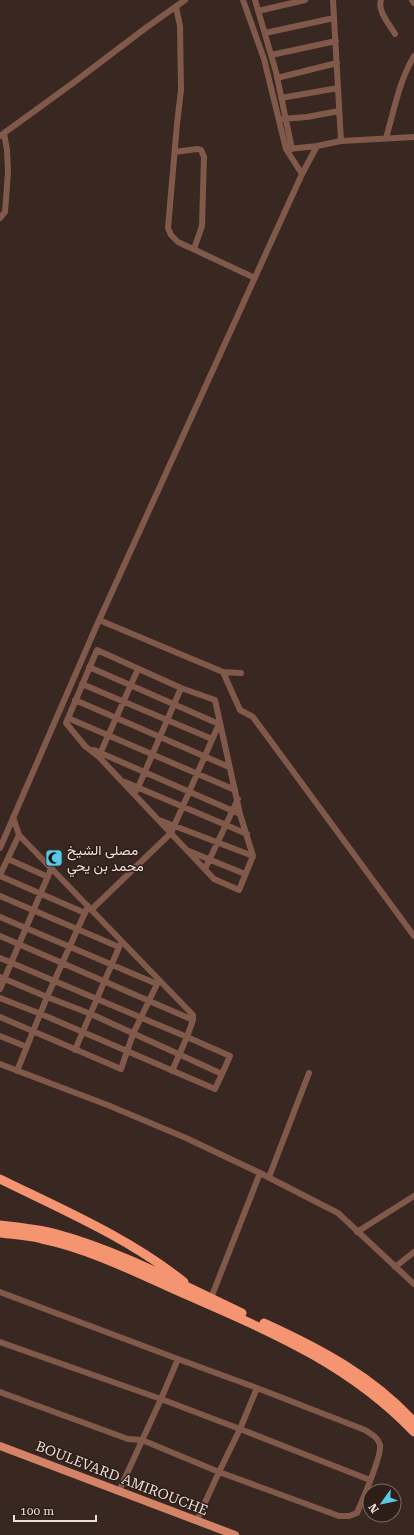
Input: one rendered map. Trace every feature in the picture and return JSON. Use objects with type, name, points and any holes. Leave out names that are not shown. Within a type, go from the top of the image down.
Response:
[{"type":"highway","points":[[2,1182],[91,1223],[164,1268],[196,1292]]},
{"type":"highway","points":[[0,1225],[56,1234],[104,1250],[305,1342],[341,1363],[378,1388],[404,1410],[414,1422]]},
{"type":"highway","points":[[0,1234],[41,1238],[75,1248],[121,1266],[249,1322],[300,1347],[334,1366],[366,1389],[414,1432]]},
{"type":"main road","name":"BOULEVARD AMIROUCHE","points":[[0,1446],[235,1535]]},
{"type":"street","points":[[0,218],[5,212],[8,172],[8,150],[2,134],[186,0]]},
{"type":"street","points":[[242,0],[264,59],[278,119],[289,149],[302,174]]},
{"type":"street","points":[[255,0],[277,78],[286,119],[289,149]]},
{"type":"street","points":[[258,11],[305,0]]},
{"type":"street","points":[[334,0],[341,141]]},
{"type":"street","points":[[381,0],[379,4],[395,34]]},
{"type":"street","points":[[176,7],[182,47],[181,90],[168,228],[171,235],[178,242],[255,278]]},
{"type":"street","points":[[265,33],[334,18]]},
{"type":"street","points":[[271,55],[336,41]]},
{"type":"street","points":[[386,138],[403,78],[414,56]]},
{"type":"street","points":[[277,78],[337,63]]},
{"type":"street","points":[[281,98],[338,88]]},
{"type":"street","points":[[278,119],[307,117],[339,111]]},
{"type":"street","points":[[289,149],[317,146],[341,141],[414,137]]},
{"type":"street","points":[[0,848],[99,620],[302,174],[317,146]]},
{"type":"street","points":[[175,152],[197,149],[201,150],[204,157],[202,226],[194,250]]},
{"type":"street","points":[[99,620],[223,672],[241,673]]},
{"type":"street","points":[[100,755],[121,781],[214,879],[239,890],[253,856],[240,814],[238,799],[219,724],[215,700],[181,688],[97,650],[66,723],[85,746],[100,755],[145,772],[240,814]]},
{"type":"street","points":[[89,667],[219,724]]},
{"type":"street","points":[[100,755],[138,669]]},
{"type":"street","points":[[223,672],[240,710],[253,717],[414,936]]},
{"type":"street","points":[[82,684],[212,739]]},
{"type":"street","points":[[135,795],[181,688]]},
{"type":"street","points":[[75,700],[229,766]]},
{"type":"street","points":[[68,718],[235,790]]},
{"type":"street","points":[[18,1071],[62,963],[85,913],[171,833],[219,724]]},
{"type":"street","points":[[121,781],[247,834]]},
{"type":"street","points":[[205,869],[238,799]]},
{"type":"street","points":[[13,817],[19,835],[89,908],[120,944],[193,1015],[193,1020],[187,1037],[178,1054],[172,1071]]},
{"type":"street","points":[[158,819],[253,856]]},
{"type":"street","points":[[19,835],[0,875],[85,913]]},
{"type":"street","points":[[188,851],[245,874]]},
{"type":"street","points":[[8,859],[48,877]]},
{"type":"street","points":[[0,989],[2,978],[12,963],[52,869]]},
{"type":"street","points":[[0,896],[78,929],[120,944]]},
{"type":"street","points":[[0,917],[112,965],[158,982]]},
{"type":"street","points":[[0,936],[193,1020]]},
{"type":"street","points":[[75,1050],[98,1000],[120,944]]},
{"type":"street","points":[[0,958],[230,1056],[215,1089],[41,1014],[0,998]]},
{"type":"street","points":[[2,978],[91,1014],[222,1074]]},
{"type":"street","points":[[0,1017],[120,1069],[128,1051],[133,1034],[158,982]]},
{"type":"street","points":[[0,1036],[27,1048]]},
{"type":"street","points":[[0,1064],[110,1106],[186,1138],[269,1177],[338,1213],[414,1284]]},
{"type":"street","points":[[269,1177],[309,1073]]},
{"type":"street","points":[[211,1298],[260,1173]]},
{"type":"street","points":[[357,1232],[414,1197]]},
{"type":"street","points":[[395,1267],[414,1252]]},
{"type":"street","points":[[0,1292],[257,1388],[364,1430],[375,1436],[380,1450],[357,1513],[349,1516],[339,1516],[219,1472],[142,1440],[128,1439],[0,1392]]},
{"type":"street","points":[[0,1342],[161,1399],[370,1480]]},
{"type":"street","points":[[119,1491],[178,1359]]},
{"type":"street","points":[[197,1520],[240,1429],[257,1388]]},
{"type":"place","name":"مصلى الشيخ محمد بن يحي","points":[[54,858]]}]
